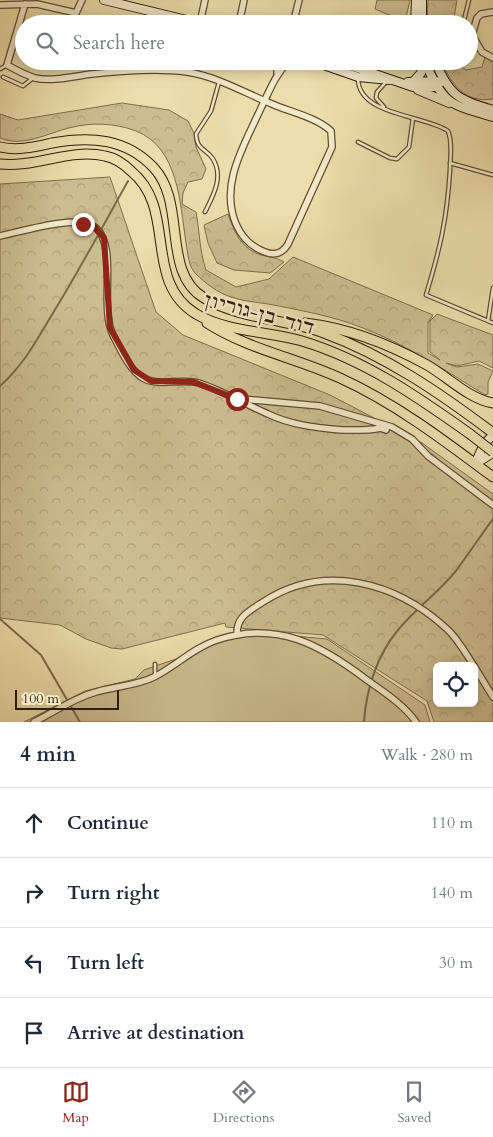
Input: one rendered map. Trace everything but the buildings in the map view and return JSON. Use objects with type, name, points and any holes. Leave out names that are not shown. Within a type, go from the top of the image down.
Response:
[{"type":"main road","name":"דוד בן-גוריון","points":[[0,147],[19,149],[76,140],[96,139],[114,142],[131,150],[155,170],[170,195],[179,257],[186,278],[202,296],[215,303],[324,333],[385,360],[432,389],[493,434]]},
{"type":"main road","name":"דוד בן-גוריון","points":[[0,164],[28,163],[73,155],[94,154],[107,156],[128,168],[146,185],[152,195],[164,267],[170,283],[184,304],[194,312],[217,323],[301,341],[346,358],[409,391],[493,452]]},
{"type":"main road","points":[[184,304],[205,322],[228,335],[323,371],[381,400],[424,427],[493,477]]},
{"type":"main road","points":[[274,319],[318,324],[353,332],[383,343],[428,366],[476,398],[493,403]]},
{"type":"street","points":[[0,5],[25,4],[76,13],[82,0]]},
{"type":"street","points":[[104,0],[124,2],[172,15]]},
{"type":"street","points":[[202,15],[205,0]]},
{"type":"street","points":[[241,15],[244,0]]},
{"type":"street","points":[[295,15],[299,0]]},
{"type":"street","points":[[415,15],[416,0]]},
{"type":"street","points":[[422,0],[422,15]]},
{"type":"street","points":[[22,15],[25,4]]},
{"type":"street","points":[[478,17],[481,14],[493,12]]},
{"type":"street","points":[[15,40],[8,65],[15,68]]},
{"type":"street","points":[[478,46],[482,52],[493,58]]},
{"type":"street","points":[[19,70],[34,77],[46,79],[118,72],[167,71],[200,75],[219,82],[265,101],[320,124],[331,131],[332,147],[285,250],[279,253],[268,254],[247,242],[240,233],[231,212],[231,184],[235,167],[265,101],[276,70]]},
{"type":"street","points":[[275,77],[281,70]]},
{"type":"street","points":[[336,70],[358,78],[392,79]]},
{"type":"street","points":[[367,70],[413,85],[453,105],[493,117]]},
{"type":"street","points":[[413,85],[422,70]]},
{"type":"street","points":[[428,70],[434,84],[453,105]]},
{"type":"street","points":[[438,70],[443,80],[466,103],[493,110]]},
{"type":"street","points":[[413,85],[434,84],[443,80]]},
{"type":"street","points":[[0,236],[60,224],[94,226],[101,233],[106,244],[107,297],[110,328],[134,370],[151,381],[194,382],[237,399],[274,417],[306,426],[349,430],[380,428],[386,430]]},
{"type":"street","points":[[237,399],[320,406],[392,427],[412,439],[428,456],[493,505]]},
{"type":"street","points":[[475,464],[484,444],[493,434]]},
{"type":"street","points":[[475,464],[493,452]]},
{"type":"street","points":[[237,635],[236,624],[243,614],[277,592],[312,582],[348,580],[384,589],[413,603],[448,630],[471,662]]},
{"type":"street","points":[[34,722],[94,692],[154,677],[192,652],[215,641],[237,635],[280,635],[321,648],[404,708],[416,722]]},
{"type":"street","points":[[478,673],[493,697]]},
{"type":"lane","points":[[465,15],[469,0]]},
{"type":"lane","points":[[0,69],[8,65]]},
{"type":"lane","points":[[363,70],[358,78],[360,90],[367,100],[448,131],[451,144],[446,221],[442,245],[426,295],[493,323]]},
{"type":"lane","points":[[3,76],[23,86],[34,77]]},
{"type":"lane","points":[[388,109],[380,105],[376,98],[379,89],[392,79]]},
{"type":"lane","points":[[206,212],[218,185],[217,174],[213,159],[198,146],[196,134],[211,111],[219,82]]},
{"type":"lane","points":[[358,142],[390,158],[398,159],[409,147],[413,118]]},
{"type":"lane","points":[[450,163],[493,175]]},
{"type":"lane","points":[[488,321],[493,288]]},
{"type":"lane","points":[[154,677],[155,664]]},
{"type":"green space","points":[[377,0],[410,0],[407,15],[389,15],[375,9]]},
{"type":"green space","points":[[428,0],[457,0],[454,15],[427,15]]},
{"type":"green space","points":[[485,57],[493,60],[493,99],[483,100],[467,95],[455,85],[446,70],[478,70],[478,68],[482,67]]},
{"type":"green space","points":[[122,103],[169,110],[188,121],[194,133],[196,147],[206,169],[202,179],[188,182],[183,193],[182,204],[196,212],[206,270],[236,287],[269,279],[293,257],[433,315],[428,323],[428,353],[440,360],[430,352],[430,321],[437,314],[493,335],[493,368],[479,361],[457,366],[446,363],[457,367],[478,364],[493,371],[488,382],[488,394],[485,395],[410,350],[363,328],[316,314],[235,298],[221,293],[208,284],[193,271],[190,263],[179,195],[169,164],[161,150],[150,139],[136,131],[120,126],[94,124],[69,128],[26,141],[8,141],[0,138],[0,114],[18,120]]},
{"type":"green space","points":[[110,177],[156,312],[183,335],[330,395],[422,443],[493,494],[493,722],[434,722],[427,701],[323,635],[226,627],[225,623],[122,649],[111,648],[86,639],[60,625],[0,618],[0,184]]},
{"type":"green space","points":[[228,214],[237,235],[251,251],[284,262],[270,273],[234,270],[217,263],[208,243],[204,225]]},
{"type":"green space","points":[[241,631],[327,639],[425,705],[430,722],[24,722],[85,691],[135,679],[144,670],[202,650]]},
{"type":"waterway","points":[[0,386],[17,368],[37,339],[128,181]]},
{"type":"waterway","points":[[364,722],[370,685],[384,650],[405,622],[455,572],[493,519]]},
{"type":"waterway","points":[[0,619],[41,655],[80,722]]},
{"type":"route","points":[[83,224],[94,226],[104,238],[106,244],[106,276],[110,328],[134,370],[151,381],[194,382],[237,399]]}]
